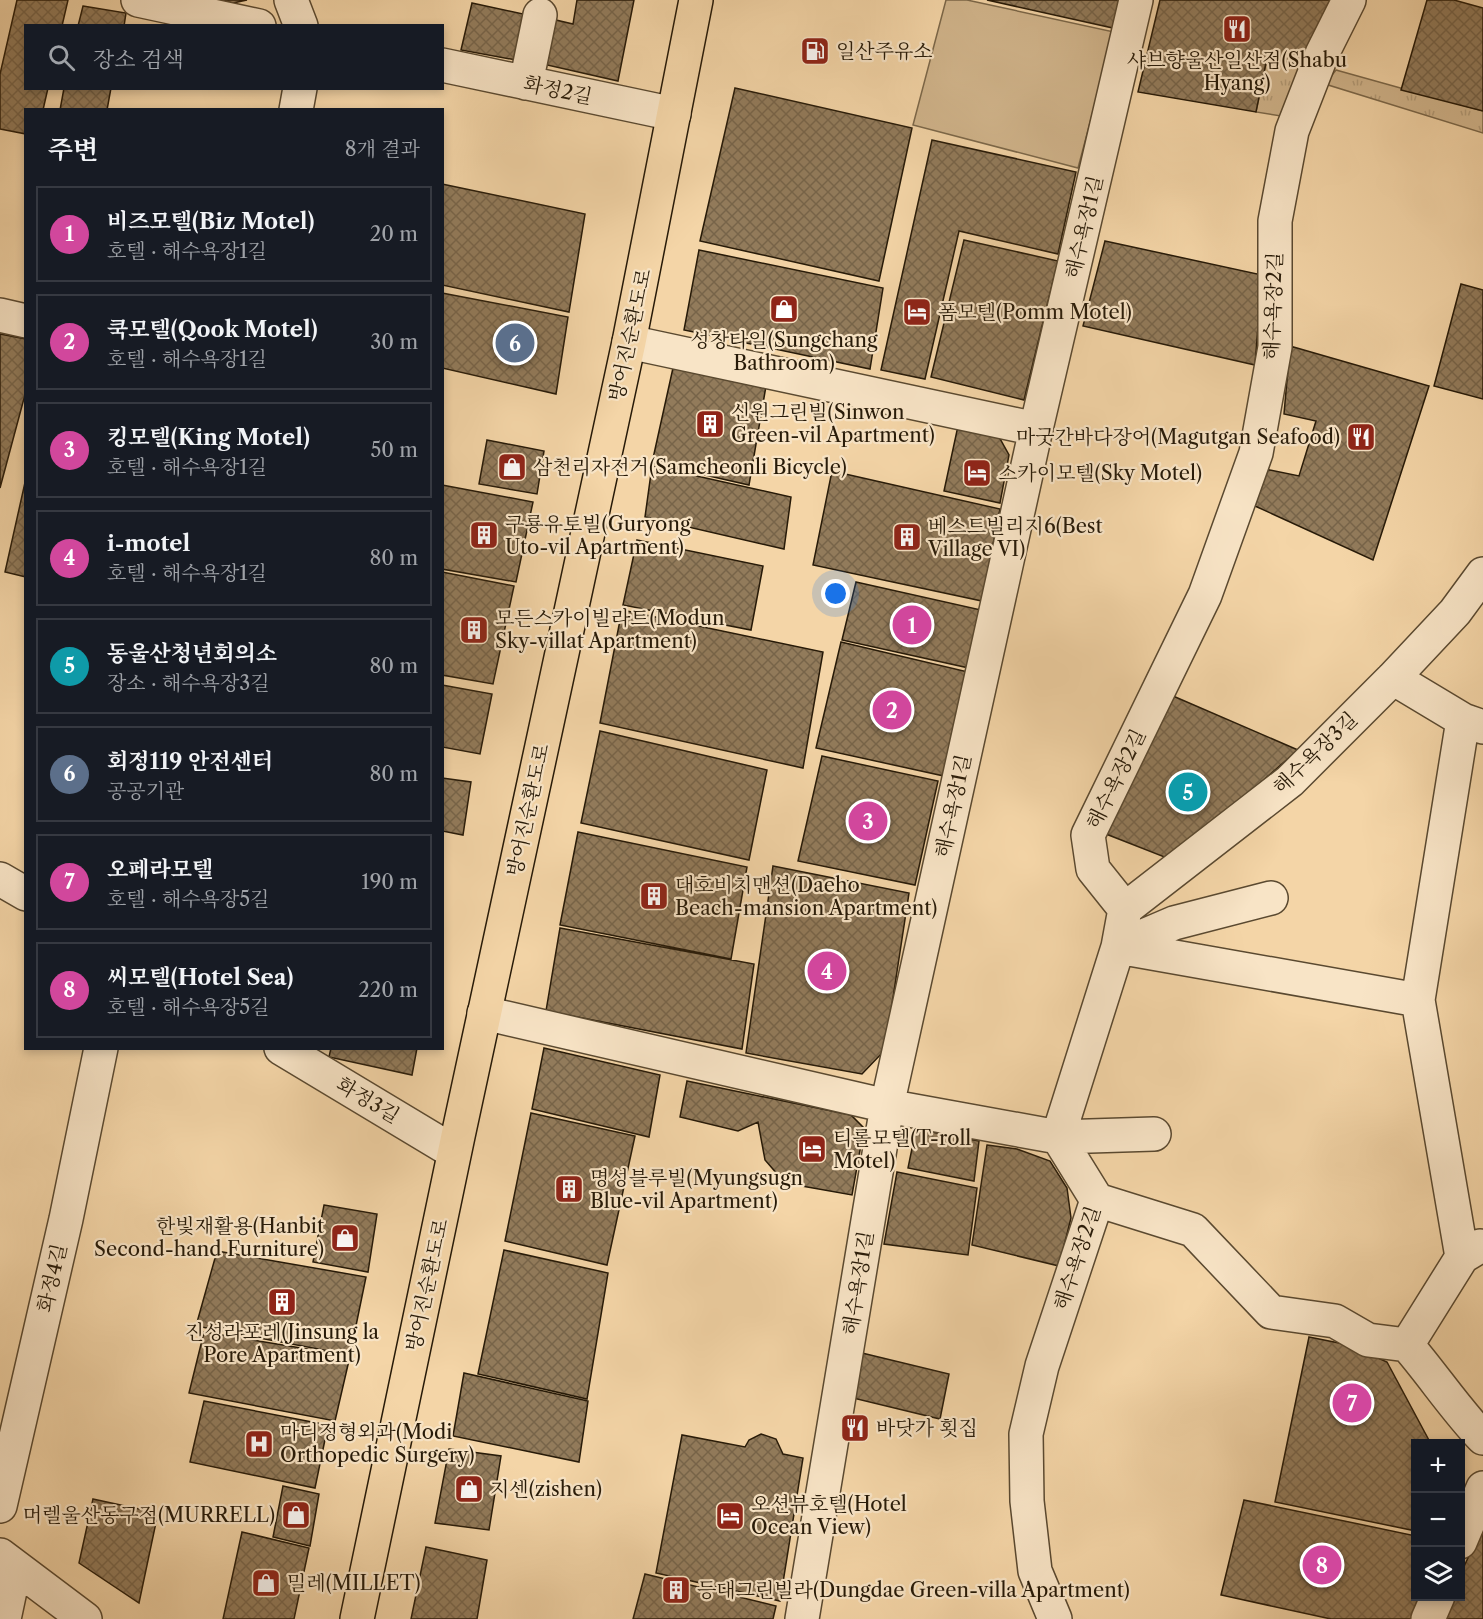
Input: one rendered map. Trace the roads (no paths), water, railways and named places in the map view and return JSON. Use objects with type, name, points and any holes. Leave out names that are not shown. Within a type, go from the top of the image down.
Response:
[{"type":"main road","name":"방어진순환도로","points":[[357,1619],[454,1152],[629,342],[696,0]]},
{"type":"street","points":[[138,0],[251,24]]},
{"type":"street","points":[[291,0],[300,24]]},
{"type":"street","name":"해수욕장1길","points":[[802,1619],[887,1106],[1036,429],[1136,0]]},
{"type":"street","name":"해수욕장2길","points":[[1125,909],[1093,869],[1088,835],[1205,596],[1256,453],[1275,347],[1275,221],[1292,131],[1323,54],[1349,0]]},
{"type":"street","points":[[526,83],[540,15]]},
{"type":"street","name":"화정2길","points":[[444,65],[674,114]]},
{"type":"street","points":[[296,108],[300,90]]},
{"type":"street","points":[[0,315],[24,321]]},
{"type":"street","points":[[629,342],[1036,429]]},
{"type":"street","name":"해수욕장3길","points":[[1125,909],[1290,781],[1455,612],[1483,574]]},
{"type":"street","points":[[1393,678],[1473,724],[1418,1000],[1473,1250],[1407,1345]]},
{"type":"street","points":[[0,879],[24,893]]},
{"type":"street","points":[[1118,947],[1174,923],[1271,898]]},
{"type":"street","points":[[1058,1137],[1118,947],[1125,909]]},
{"type":"street","points":[[1118,947],[1418,1000]]},
{"type":"street","points":[[484,1013],[887,1106],[1058,1137],[1154,1134]]},
{"type":"street","name":"화정4길","points":[[0,1506],[66,1219],[101,1050]]},
{"type":"street","name":"화정3길","points":[[284,1050],[454,1152]]},
{"type":"street","name":"해수욕장2길","points":[[1055,1619],[1035,1571],[1026,1501],[1026,1434],[1042,1366],[1097,1200],[1058,1137]]},
{"type":"street","points":[[1097,1200],[1193,1230],[1271,1312],[1335,1322],[1368,1340],[1407,1345],[1432,1373],[1465,1419],[1483,1438]]},
{"type":"street","points":[[1465,1532],[1483,1488]]},
{"type":"street","points":[[4,1619],[8,1561]]},
{"type":"street","points":[[8,1561],[85,1619]]},
{"type":"street","points":[[1428,1619],[1436,1601]]},
{"type":"place","name":"샤브향울산일산점(Shabu Hyang)","points":[[1237,29]]},
{"type":"place","name":"일산주유소","points":[[815,51]]},
{"type":"place","name":"성창타일(Sungchang Bathroom)","points":[[784,309]]},
{"type":"place","name":"폼모텔(Pomm Motel)","points":[[917,312]]},
{"type":"place","name":"회정119 안전센터","points":[[515,343]]},
{"type":"place","name":"신원그린빌(Sinwon Green-vil Apartment)","points":[[710,424]]},
{"type":"place","name":"마굿간바다장어(Magutgan Seafood)","points":[[1361,437]]},
{"type":"place","name":"삼천리자전거(Samcheonli Bicycle)","points":[[512,467]]},
{"type":"place","name":"스카이모텔(Sky Motel)","points":[[977,473]]},
{"type":"place","name":"구룡유토빌(Guryong Uto-vil Apartment)","points":[[484,535]]},
{"type":"place","name":"베스트빌리지6(Best Village VI)","points":[[907,537]]},
{"type":"place","name":"비즈모텔(Biz Motel)","points":[[912,625]]},
{"type":"place","name":"모든스카이빌라트(Modun Sky-villat Apartment)","points":[[474,630]]},
{"type":"place","name":"쿡모텔(Qook Motel)","points":[[892,710]]},
{"type":"place","name":"동울산청년회의소","points":[[1188,792]]},
{"type":"place","name":"킹모텔(King Motel)","points":[[868,821]]},
{"type":"place","name":"대호비치맨션(Daeho Beach-mansion Apartment)","points":[[654,896]]},
{"type":"place","name":"i-motel","points":[[827,971]]},
{"type":"place","name":"티롤모텔(T-roll Motel)","points":[[812,1149]]},
{"type":"place","name":"명성블루빌(Myungsugn Blue-vil Apartment)","points":[[569,1189]]},
{"type":"place","name":"한빛재활용(Hanbit Second-hand Furniture)","points":[[345,1238]]},
{"type":"place","name":"진성라포레(Jinsung la Pore Apartment)","points":[[282,1302]]},
{"type":"place","name":"오페라모텔","points":[[1352,1403]]},
{"type":"place","name":"바닷가 횟집","points":[[855,1428]]},
{"type":"place","name":"마디정형외과(Modi Orthopedic Surgery)","points":[[259,1444]]},
{"type":"place","name":"지센(zishen)","points":[[469,1489]]},
{"type":"place","name":"머렐울산동구점(MURRELL)","points":[[296,1515]]},
{"type":"place","name":"오션뷰호텔(Hotel Ocean View)","points":[[730,1516]]},
{"type":"place","name":"씨모텔(Hotel Sea)","points":[[1322,1565]]},
{"type":"place","name":"밀레(MILLET)","points":[[266,1583]]},
{"type":"place","name":"등대그린빌라(Dungdae Green-villa Apartment)","points":[[676,1590]]}]
